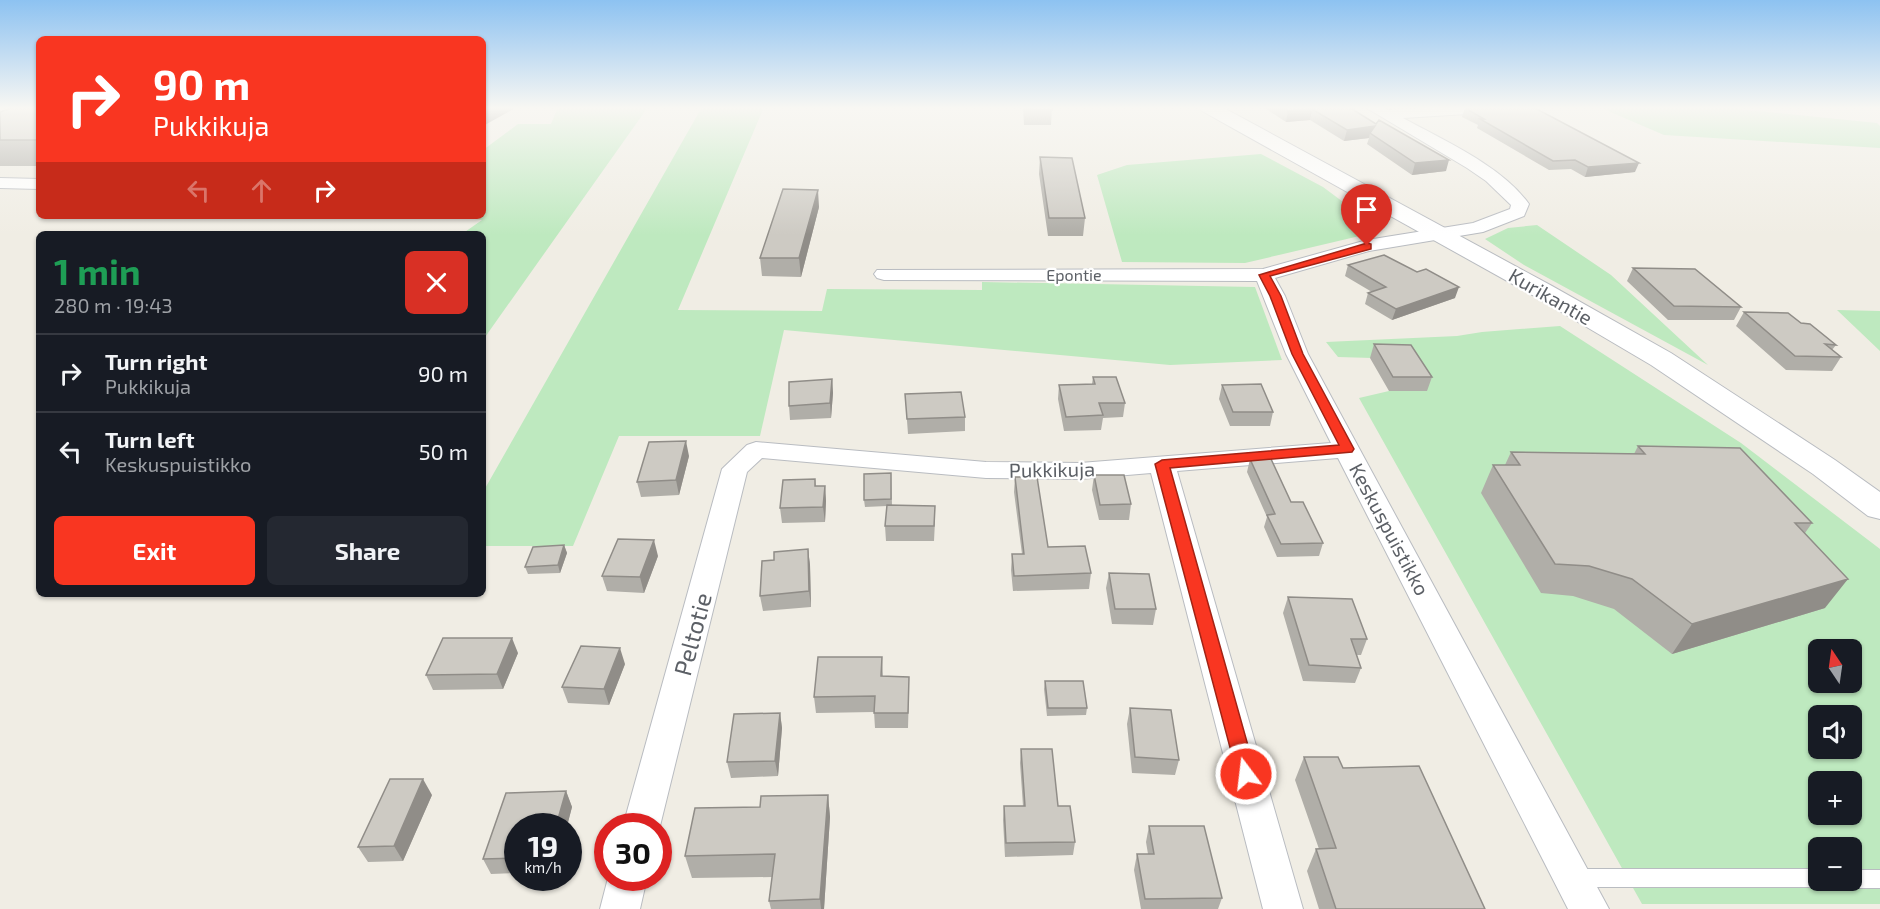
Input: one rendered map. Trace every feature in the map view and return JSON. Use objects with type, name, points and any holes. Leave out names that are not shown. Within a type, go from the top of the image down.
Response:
[{"type":"street","name":"Kurikantie","points":[[1285,149],[1543,291],[1661,359],[1824,467],[1880,508]]},
{"type":"street","points":[[1264,275],[1367,246],[1477,228],[1518,212],[1520,204],[1512,194],[1492,178],[1444,149]]},
{"type":"street","points":[[0,183],[36,183]]},
{"type":"street","name":"Epontie","points":[[884,274],[1264,275]]},
{"type":"street","name":"Keskuspuistikko","points":[[1264,275],[1275,296],[1298,354],[1589,909]]},
{"type":"street","name":"Pukkikuja","points":[[756,450],[986,470],[1080,471],[1348,449]]},
{"type":"street","name":"Peltotie","points":[[644,813],[735,469],[756,450]]},
{"type":"street","points":[[1162,464],[1283,909]]},
{"type":"street","points":[[620,909],[625,891]]},
{"type":"lane","points":[[1572,878],[1808,878]]},
{"type":"lane","points":[[1862,879],[1880,879]]},
{"type":"green space","points":[[486,149],[618,149],[486,336],[486,231],[466,231],[482,220],[475,219],[486,219]]},
{"type":"green space","points":[[678,149],[746,149],[678,310],[822,311],[827,289],[982,290],[982,282],[1255,287],[1282,360],[1170,365],[784,330],[760,436],[619,436],[573,546],[486,546],[486,487]]},
{"type":"green space","points":[[1261,154],[1323,187],[1370,222],[1375,230],[1368,234],[1245,263],[1122,262],[1097,175],[1127,165]]},
{"type":"green space","points":[[1537,225],[1611,275],[1708,365],[1524,265],[1485,239],[1508,228]]},
{"type":"green space","points":[[1837,310],[1880,311],[1880,351]]},
{"type":"green space","points":[[1560,326],[1741,443],[1880,549],[1880,904],[1642,904],[1359,398],[1389,391],[1427,391],[1406,359],[1338,357],[1326,342],[1457,336]]},
{"type":"building","points":[[1395,149],[1430,149],[1449,160],[1415,163]]},
{"type":"building","points":[[1533,149],[1613,149],[1639,163],[1588,167],[1575,160],[1553,161]]},
{"type":"building","points":[[1040,157],[1072,158],[1085,218],[1049,218]]},
{"type":"building","points":[[783,189],[818,190],[799,258],[760,258]]},
{"type":"building","points":[[1384,255],[1417,272],[1426,269],[1459,287],[1396,309],[1368,293],[1386,287],[1348,265]]},
{"type":"building","points":[[1633,268],[1695,269],[1741,307],[1674,306]]},
{"type":"building","points":[[1744,312],[1788,313],[1801,323],[1810,324],[1836,345],[1825,344],[1841,357],[1795,356]]},
{"type":"building","points":[[1374,344],[1411,345],[1432,377],[1393,377]]},
{"type":"building","points":[[1093,377],[1116,377],[1125,403],[1099,403],[1103,415],[1066,417],[1059,385],[1095,384]]},
{"type":"building","points":[[832,379],[830,403],[789,406],[789,382]]},
{"type":"building","points":[[1261,384],[1273,412],[1233,412],[1222,385]]},
{"type":"building","points":[[961,392],[965,417],[907,419],[905,394]]},
{"type":"building","points":[[686,441],[676,480],[637,482],[649,442]]},
{"type":"building","points":[[1638,446],[1740,448],[1812,523],[1795,523],[1848,579],[1692,624],[1632,579],[1589,566],[1555,564],[1493,465],[1520,465],[1511,452],[1645,454]]},
{"type":"building","points":[[1250,459],[1271,459],[1291,502],[1303,502],[1323,543],[1281,544],[1267,515],[1275,514]]},
{"type":"building","points":[[891,473],[891,499],[864,500],[864,474]]},
{"type":"building","points":[[1094,475],[1124,475],[1131,504],[1100,505]]},
{"type":"building","points":[[1015,477],[1037,477],[1048,547],[1085,546],[1091,573],[1014,576],[1012,554],[1024,554]]},
{"type":"building","points":[[815,479],[815,486],[825,486],[823,507],[780,508],[783,480]]},
{"type":"building","points":[[887,505],[935,506],[934,526],[885,526]]},
{"type":"building","points":[[618,539],[654,540],[640,577],[602,576]]},
{"type":"building","points":[[564,545],[558,565],[525,567],[533,547]]},
{"type":"building","points":[[808,549],[809,591],[760,596],[762,561],[774,560],[774,552]]},
{"type":"building","points":[[1109,573],[1149,574],[1156,609],[1115,609]]},
{"type":"building","points":[[1288,597],[1352,599],[1367,639],[1351,639],[1361,668],[1309,665]]},
{"type":"building","points":[[443,638],[512,638],[497,674],[426,675]]},
{"type":"building","points":[[581,646],[620,648],[604,689],[562,687]]},
{"type":"building","points":[[818,657],[882,657],[881,676],[909,677],[908,713],[874,713],[875,696],[814,697]]},
{"type":"building","points":[[1045,681],[1083,681],[1087,708],[1048,708]]},
{"type":"building","points":[[1130,708],[1171,710],[1179,760],[1135,757]]},
{"type":"building","points":[[780,713],[775,761],[727,762],[734,714]]},
{"type":"building","points":[[1021,749],[1052,749],[1058,806],[1070,806],[1075,842],[1006,843],[1004,806],[1025,806]]},
{"type":"building","points":[[1304,757],[1338,757],[1343,768],[1419,766],[1485,909],[1336,909],[1316,849],[1336,848]]},
{"type":"building","points":[[390,779],[423,779],[394,846],[358,847]]},
{"type":"building","points":[[566,791],[560,813],[504,813],[504,858],[483,859],[506,793]]},
{"type":"building","points":[[828,795],[820,899],[769,901],[775,854],[685,856],[695,808],[760,807],[761,796]]},
{"type":"building","points":[[1149,826],[1204,826],[1222,898],[1145,899],[1137,854],[1154,854]]},
{"type":"route","points":[[1246,774],[1162,464],[1348,449],[1298,354],[1275,296],[1264,275],[1367,246]]}]
